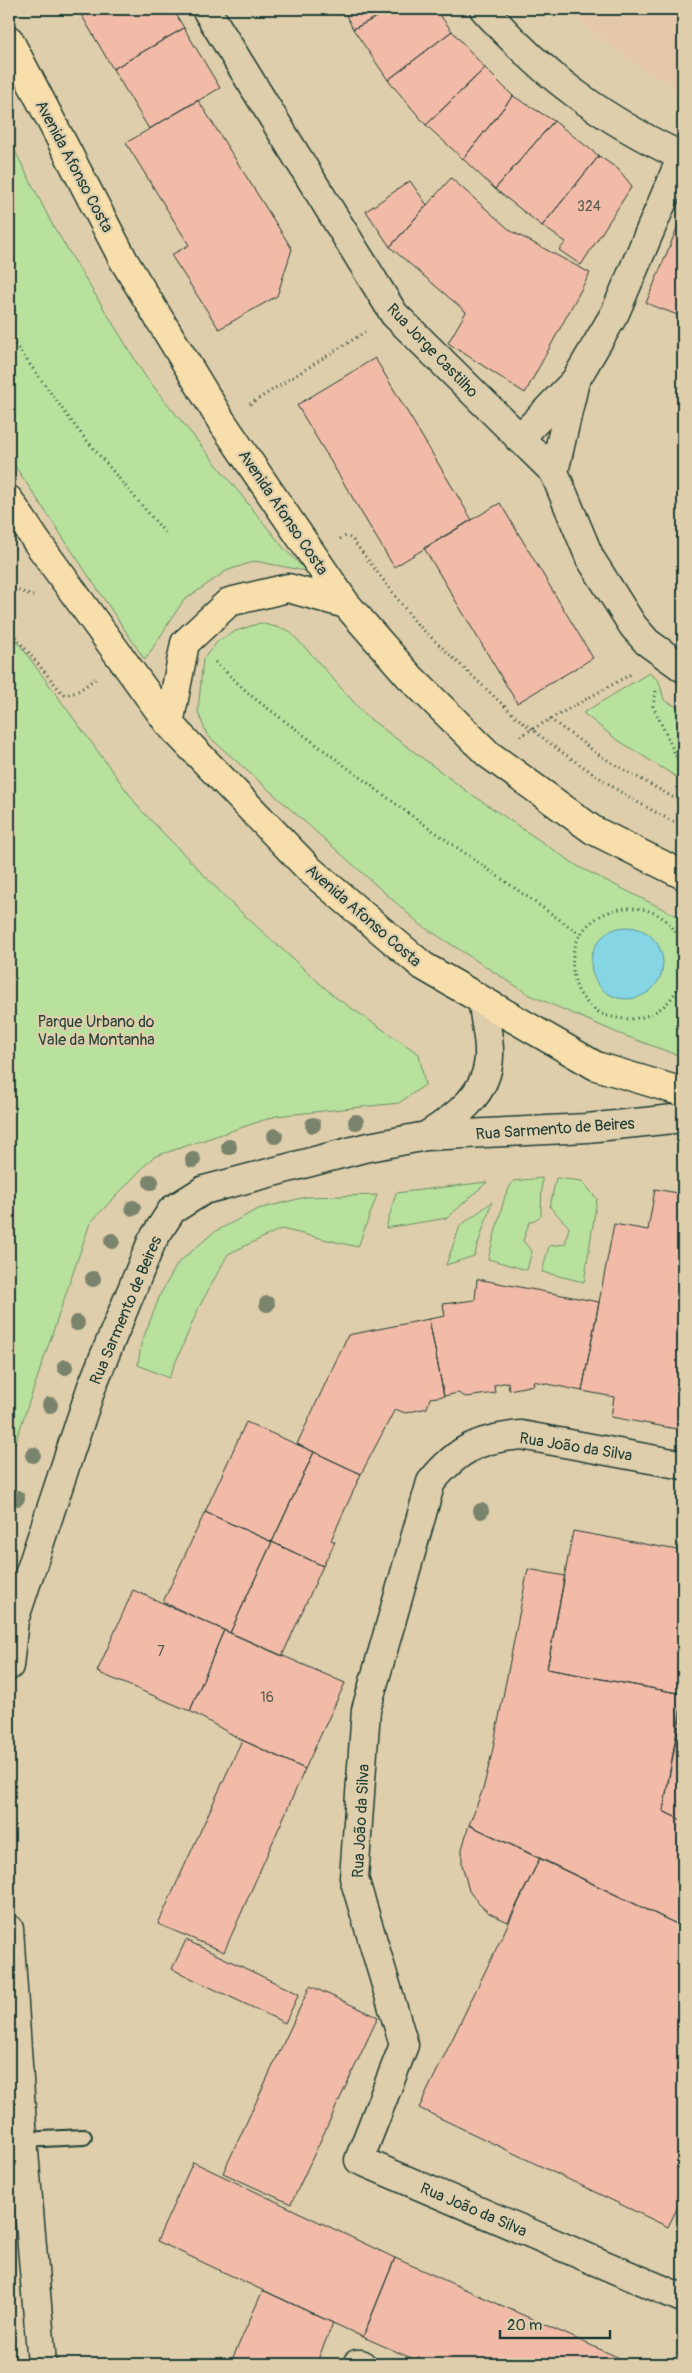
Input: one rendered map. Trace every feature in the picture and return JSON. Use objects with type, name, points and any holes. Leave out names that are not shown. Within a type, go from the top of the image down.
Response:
[{"type":"main road","name":"Avenida Afonso Costa","points":[[9,40],[124,261],[222,422],[346,604],[409,676],[488,754],[593,830],[683,875]]},
{"type":"main road","name":"Avenida Afonso Costa","points":[[9,500],[37,542],[169,724],[310,870],[423,966],[483,1002],[596,1066],[683,1092]]},
{"type":"main road","points":[[169,724],[185,643],[229,602],[288,588],[346,604]]},
{"type":"street","name":"Rua Jorge Castilho","points":[[206,9],[394,314],[554,472],[590,558],[633,626],[674,662]]},
{"type":"street","points":[[484,9],[508,36],[542,69],[580,98],[620,125],[683,156],[615,313],[575,381],[519,439]]},
{"type":"street","points":[[554,472],[575,381]]},
{"type":"street","name":"Rua Sarmento de Beires","points":[[426,1136],[468,1106],[481,1087],[490,1059],[483,1002]]},
{"type":"street","name":"Rua Sarmento de Beires","points":[[9,1666],[14,1620],[92,1386],[152,1241],[172,1210],[204,1190],[364,1148],[426,1136],[588,1128],[683,1118]]},
{"type":"street","name":"Rua João da Silva","points":[[683,1465],[521,1435],[498,1437],[476,1444],[448,1462],[431,1482],[366,1710],[354,1878],[404,2045],[359,2160],[682,2298],[683,2296]]},
{"type":"street","points":[[9,1929],[14,2078],[23,2140],[42,2364]]},
{"type":"lane","points":[[23,2140],[84,2138]]},
{"type":"path","points":[[222,422],[394,314]]},
{"type":"path","points":[[9,336],[78,430],[167,535]]},
{"type":"path","points":[[315,557],[346,536],[352,539],[416,623],[532,729],[628,797],[683,827]]},
{"type":"path","points":[[9,587],[31,594],[37,602]]},
{"type":"path","points":[[9,628],[63,694],[70,696],[121,659]]},
{"type":"path","points":[[213,660],[254,698],[400,808],[580,934]]},
{"type":"path","points":[[488,754],[550,719],[674,662]]},
{"type":"path","points":[[674,662],[653,706],[683,771]]},
{"type":"path","points":[[550,719],[602,757],[683,803]]},
{"type":"path","points":[[683,951],[675,931],[662,918],[645,909],[626,907],[608,911],[592,920],[580,934],[572,952],[572,971],[577,990],[589,1005],[605,1016],[624,1020],[642,1018],[659,1011],[672,999],[681,984],[683,973]]},
{"type":"shaded area","points":[[566,9],[683,9],[683,91],[650,74],[615,50]]},
{"type":"green space","points":[[9,139],[52,224],[145,376],[283,547],[306,571],[255,561],[226,571],[183,601],[145,660],[9,457]]},
{"type":"green space","points":[[260,623],[288,630],[366,716],[468,792],[579,867],[683,919],[683,1057],[620,1034],[530,995],[421,925],[207,735],[198,712],[203,659],[218,641],[236,631]]},
{"type":"green space","name":"Parque Urbano do Vale da Montanha","points":[[9,630],[140,809],[232,904],[335,997],[419,1054],[425,1085],[399,1103],[276,1116],[153,1157],[90,1223],[9,1461]]},
{"type":"green space","points":[[649,673],[659,681],[664,700],[683,710],[683,781],[616,739],[583,713]]},
{"type":"green space","points":[[542,1178],[541,1216],[529,1223],[523,1241],[532,1251],[527,1270],[488,1259],[505,1196],[513,1181]]},
{"type":"green space","points":[[556,1178],[582,1181],[597,1199],[584,1282],[542,1272],[549,1246],[565,1244],[569,1227],[550,1207]]},
{"type":"green space","points":[[487,1182],[447,1218],[386,1228],[396,1193]]},
{"type":"green space","points":[[377,1195],[358,1247],[281,1229],[228,1254],[199,1307],[169,1378],[138,1365],[141,1344],[161,1293],[178,1263],[214,1232],[258,1209],[306,1197]]},
{"type":"green space","points":[[492,1202],[474,1256],[446,1265],[460,1226]]},
{"type":"water","points":[[634,927],[653,937],[661,949],[663,963],[661,977],[653,989],[641,997],[620,999],[601,989],[593,977],[591,956],[601,937],[613,929]]},
{"type":"building","points":[[78,9],[173,9],[184,28],[113,69]]},
{"type":"building","points":[[343,9],[393,9],[353,29]]},
{"type":"building","points":[[393,9],[435,9],[452,31],[388,80],[353,29]]},
{"type":"building","points":[[184,28],[220,88],[149,129],[113,69]]},
{"type":"building","points":[[452,31],[485,68],[426,125],[388,80]]},
{"type":"building","points":[[485,68],[513,96],[463,159],[426,125]]},
{"type":"building","points":[[513,96],[554,121],[495,189],[463,159]]},
{"type":"building","points":[[198,100],[292,249],[277,296],[219,329],[171,255],[189,245],[126,143]]},
{"type":"building","points":[[554,121],[599,156],[542,226],[495,189]]},
{"type":"building","points":[[599,156],[618,169],[632,186],[581,265],[559,250],[566,242],[542,226]]},
{"type":"building","points":[[451,178],[511,231],[590,273],[525,393],[448,343],[466,312],[390,247]]},
{"type":"building","points":[[410,181],[427,205],[390,247],[366,211]]},
{"type":"building","points":[[683,214],[683,317],[646,303]]},
{"type":"building","points":[[375,358],[472,520],[394,567],[297,405]]},
{"type":"building","points":[[500,503],[593,658],[517,703],[424,548]]},
{"type":"building","points":[[655,1189],[683,1194],[682,1430],[611,1417],[614,1397],[582,1391],[614,1224],[648,1230]]},
{"type":"building","points":[[477,1279],[599,1302],[582,1391],[533,1381],[534,1385],[509,1390],[508,1382],[494,1385],[495,1393],[466,1397],[458,1393],[444,1396],[429,1319],[445,1316],[443,1304],[475,1300]]},
{"type":"building","points":[[429,1319],[444,1396],[430,1398],[427,1408],[405,1413],[395,1409],[361,1474],[297,1444],[348,1335]]},
{"type":"building","points":[[246,1422],[314,1452],[272,1542],[205,1512]]},
{"type":"building","points":[[314,1452],[361,1474],[331,1540],[335,1542],[323,1566],[272,1542]]},
{"type":"building","points":[[205,1512],[272,1542],[230,1633],[163,1602]]},
{"type":"building","points":[[573,1531],[683,1551],[683,1694],[547,1669]]},
{"type":"building","points":[[272,1542],[323,1566],[282,1656],[230,1633]]},
{"type":"building","points":[[528,1569],[565,1576],[547,1669],[683,1694],[663,1811],[683,1821],[683,1927],[469,1825],[483,1789],[492,1753]]},
{"type":"building","points":[[133,1590],[224,1630],[190,1711],[97,1672]]},
{"type":"building","points":[[224,1630],[345,1683],[305,1769],[242,1740],[190,1711]]},
{"type":"building","points":[[683,1702],[683,1821],[663,1811]]},
{"type":"building","points":[[242,1740],[305,1769],[224,1952],[158,1924]]},
{"type":"building","points":[[469,1825],[540,1858],[508,1922],[489,1913],[469,1891],[462,1864],[462,1849]]},
{"type":"building","points":[[540,1858],[683,1927],[683,2196],[668,2227],[419,2108]]},
{"type":"building","points":[[186,1940],[299,1994],[285,2023],[172,1969]]},
{"type":"building","points":[[310,1986],[378,2017],[291,2204],[223,2173]]},
{"type":"building","points":[[193,2162],[395,2258],[363,2337],[157,2241]]},
{"type":"building","points":[[395,2258],[633,2364],[425,2364],[363,2337]]},
{"type":"building","points":[[263,2290],[333,2323],[316,2364],[230,2364]]}]
